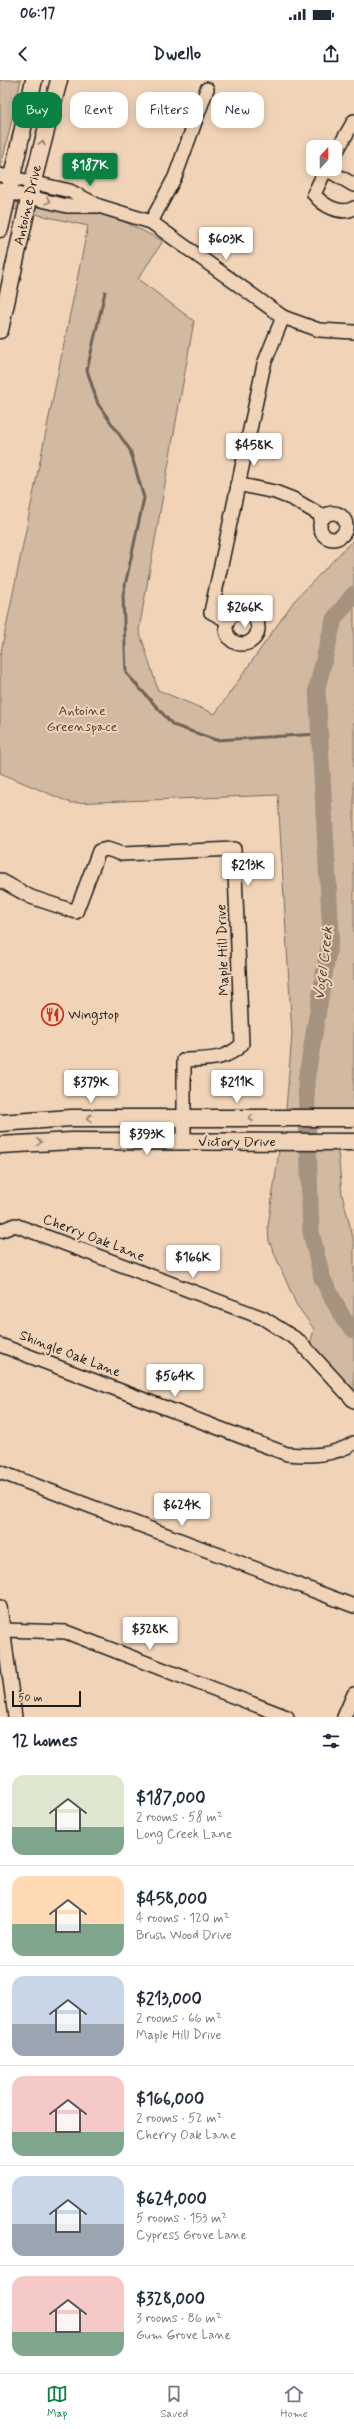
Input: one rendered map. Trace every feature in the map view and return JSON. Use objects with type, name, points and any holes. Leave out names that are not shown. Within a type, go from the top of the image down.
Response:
[{"type":"main road","name":"Antoine Drive","points":[[0,229],[5,183],[34,80]]},
{"type":"main road","name":"Antoine Drive","points":[[0,327],[31,188],[59,80]]},
{"type":"main road","name":"Victory Drive","points":[[0,1123],[71,1118],[354,1118]]},
{"type":"main road","name":"Victory Drive","points":[[0,1145],[72,1141],[354,1142]]},
{"type":"street","points":[[151,222],[175,177],[207,89]]},
{"type":"street","points":[[342,142],[354,121]]},
{"type":"street","points":[[323,176],[314,194],[318,199],[335,209],[344,211],[354,208]]},
{"type":"street","points":[[338,176],[354,185]]},
{"type":"street","points":[[5,183],[31,188],[70,191],[99,206],[126,213],[151,222],[283,317],[319,330],[354,332]]},
{"type":"street","points":[[228,621],[211,612],[237,484],[264,364],[283,317]]},
{"type":"street","points":[[237,484],[275,492],[293,498],[324,517]]},
{"type":"street","name":"Maple Hill Drive","points":[[0,880],[31,897],[76,912],[98,851],[107,849],[122,854],[234,849],[242,1044],[234,1053],[218,1058],[184,1060],[184,1142]]},
{"type":"street","name":"Cherry Oak Lane","points":[[0,1231],[15,1225],[263,1318],[299,1341],[354,1401]]},
{"type":"street","name":"Shingle Oak Lane","points":[[0,1345],[287,1454],[316,1456],[344,1449],[354,1442]]},
{"type":"street","points":[[0,1472],[354,1606]]},
{"type":"street","points":[[0,1607],[15,1717]]},
{"type":"street","points":[[4,1630],[66,1632],[287,1717]]},
{"type":"street","points":[[344,1717],[354,1694]]},
{"type":"green space","points":[[0,80],[21,80],[18,92],[12,92],[12,119],[0,171]]},
{"type":"green space","name":"Antoine Greenspace","points":[[0,199],[64,211],[111,213],[125,222],[163,241],[138,279],[194,321],[139,630],[158,690],[215,714],[294,601],[354,539],[354,1109],[286,1109],[292,1034],[278,795],[71,803],[0,773],[0,657],[88,226],[0,206]]},
{"type":"green space","points":[[333,1148],[338,1152],[342,1194],[354,1242],[354,1394],[310,1345],[314,1329],[296,1304],[269,1241],[268,1226],[279,1151],[284,1149]]},
{"type":"waterway","points":[[105,292],[87,370],[98,404],[130,450],[144,498],[123,595],[126,673],[173,725],[216,740],[320,734]]},
{"type":"waterway","name":"Vogel Creek","points":[[354,594],[334,619],[317,688],[331,934],[306,1081],[311,1232],[322,1278],[344,1320],[354,1330]]},
{"type":"place","name":"Wingstop","points":[[52,1015]]}]
